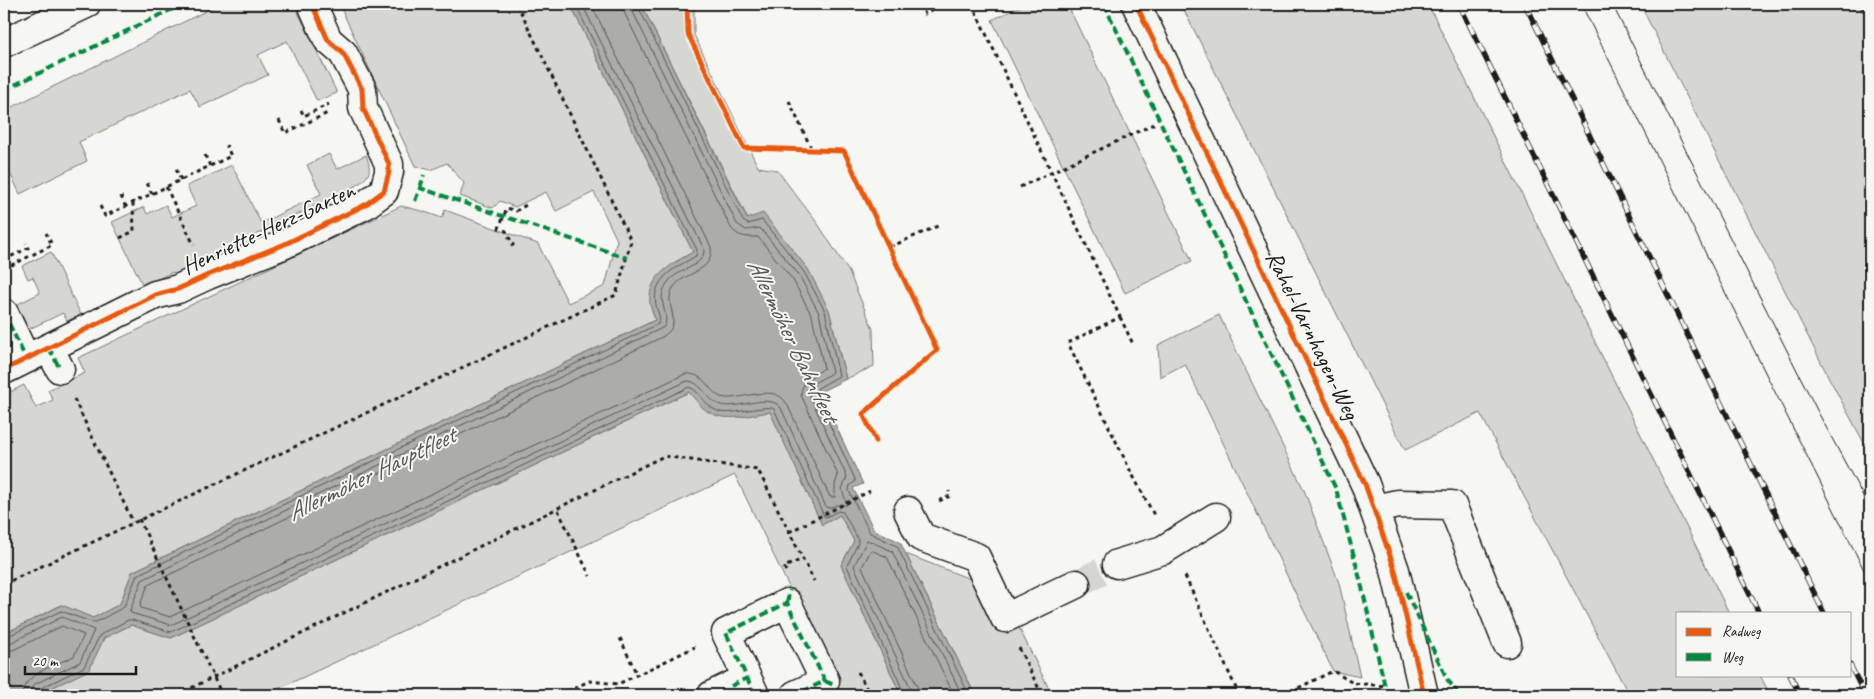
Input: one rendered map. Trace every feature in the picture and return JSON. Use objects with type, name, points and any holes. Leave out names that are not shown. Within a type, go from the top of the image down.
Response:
[{"type":"street","points":[[4,43],[86,4]]},
{"type":"street","name":"Henriette-Herz-Garten","points":[[35,361],[155,295],[178,289],[285,244],[365,204],[384,191],[389,164],[363,108],[362,89],[343,53],[328,40],[312,4]]},
{"type":"street","name":"Rahel-Varnhagen-Weg","points":[[1136,4],[1365,484],[1395,570],[1424,695]]},
{"type":"street","points":[[4,313],[35,361]]},
{"type":"street","points":[[1374,509],[1398,504],[1452,505],[1507,643]]},
{"type":"street","points":[[908,511],[921,537],[976,557],[1005,618],[1076,584]]},
{"type":"street","points":[[1117,564],[1171,546],[1216,517]]},
{"type":"street","points":[[712,695],[751,687],[722,635],[794,586],[830,684],[795,695]]},
{"type":"path","points":[[4,584],[616,294],[631,241],[517,4]]},
{"type":"path","points":[[687,4],[688,34],[744,148],[844,151],[937,350],[863,414],[876,441]]},
{"type":"path","points":[[920,4],[925,14],[945,4]]},
{"type":"path","points":[[972,4],[1133,344]]},
{"type":"path","points":[[279,120],[285,133],[363,96]]},
{"type":"path","points":[[789,101],[812,150]]},
{"type":"path","points":[[1020,187],[1161,120]]},
{"type":"path","points":[[100,206],[104,216],[231,156],[226,145]]},
{"type":"path","points":[[205,155],[210,166]]},
{"type":"path","points":[[176,169],[181,180]]},
{"type":"path","points":[[147,183],[152,194]]},
{"type":"path","points":[[166,187],[208,275]]},
{"type":"path","points":[[120,196],[125,206]]},
{"type":"path","points":[[511,246],[514,245],[506,231],[499,228],[507,208],[516,210],[526,205],[525,202]]},
{"type":"path","points":[[120,238],[134,231],[133,203]]},
{"type":"path","points":[[890,247],[940,225]]},
{"type":"path","points":[[4,269],[52,246],[46,233]]},
{"type":"path","points":[[4,260],[28,248],[26,243]]},
{"type":"path","points":[[1120,317],[1068,343],[1130,470],[1171,546],[1239,695]]},
{"type":"path","points":[[35,361],[133,522]]},
{"type":"path","points":[[177,695],[558,510],[664,456],[758,470],[802,558],[794,586]]},
{"type":"path","points":[[789,532],[870,491]]},
{"type":"path","points":[[940,501],[950,496],[949,491]]},
{"type":"path","points":[[558,510],[590,576]]},
{"type":"path","points":[[139,519],[222,695]]},
{"type":"path","points":[[794,586],[802,558]]},
{"type":"path","points":[[1005,618],[1042,695]]},
{"type":"path","points":[[560,695],[589,681],[618,684],[722,635]]},
{"type":"path","points":[[620,638],[637,675]]},
{"type":"path","points":[[857,670],[870,695]]},
{"type":"path","points":[[1284,695],[1333,671],[1353,683],[1385,686]]},
{"type":"shaded area","points":[[220,4],[294,4],[337,93],[317,101],[287,41],[258,55],[268,75],[200,107],[190,89],[79,142],[87,161],[20,194],[11,175],[4,178],[4,111]]},
{"type":"shaded area","points":[[339,4],[570,4],[693,252],[675,262],[650,304],[655,320],[132,572],[120,604],[93,618],[61,605],[4,634],[4,395],[24,385],[36,408],[53,400],[48,390],[85,373],[78,358],[401,206],[442,218],[445,210],[538,244],[568,303],[605,286],[617,240],[594,192],[556,211],[546,192],[515,207],[500,201],[493,208],[460,196],[464,183],[447,163],[431,170],[415,166]]},
{"type":"shaded area","points":[[641,4],[694,4],[694,35],[758,167],[777,170],[818,224],[849,272],[873,329],[874,366],[846,379],[829,310],[748,219]]},
{"type":"shaded area","points":[[1025,4],[1067,4],[1192,261],[1125,293],[992,20]]},
{"type":"shaded area","points":[[1181,4],[1428,4],[1729,612],[1676,612],[1676,676],[1760,676],[1770,695],[1629,695],[1480,413],[1405,450]]},
{"type":"shaded area","points":[[1640,4],[1870,4],[1870,454],[1829,378]]},
{"type":"shaded area","points":[[329,154],[337,169],[366,155],[369,166],[368,174],[354,187],[229,248],[232,254],[178,279],[173,272],[143,286],[112,222],[144,207],[147,214],[166,205],[172,217],[196,206],[187,186],[232,165],[261,223],[321,194],[307,165]]},
{"type":"shaded area","points":[[51,252],[81,315],[67,321],[63,313],[23,332],[14,306],[40,293],[33,277],[28,279],[22,266]]},
{"type":"shaded area","points":[[1219,315],[1304,490],[1339,583],[1360,677],[1333,671],[1185,364],[1160,377],[1158,345]]},
{"type":"shaded area","points":[[689,392],[703,408],[740,417],[770,411],[822,525],[840,515],[854,541],[841,565],[901,695],[841,695],[735,475],[278,689],[281,695],[214,695],[212,690],[201,695],[37,695],[88,670],[104,638],[131,625],[171,638]]},
{"type":"shaded area","points":[[906,554],[1001,591],[1052,695],[975,695]]},
{"type":"water","points":[[570,4],[641,4],[747,219],[763,213],[808,269],[829,310],[846,379],[820,392],[863,484],[853,488],[874,530],[900,542],[975,695],[901,695],[841,565],[854,541],[840,515],[822,525],[770,412],[735,417],[718,416],[709,413],[689,392],[171,638],[131,625],[104,638],[89,670],[37,695],[4,695],[4,634],[62,605],[93,618],[120,604],[132,572],[655,320],[650,304],[650,294],[653,285],[657,278],[670,266],[693,252]]},
{"type":"tunnel","points":[[1076,584],[1117,564]]},
{"type":"tram line","points":[[1581,4],[1870,582]]},
{"type":"tram line","points":[[1612,4],[1819,414],[1870,509]]},
{"type":"railway","points":[[1459,4],[1759,612]]},
{"type":"railway","points":[[1525,4],[1824,612]]},
{"type":"railway","points":[[1852,669],[1865,695]]},
{"type":"railway","points":[[1790,676],[1800,695]]},
{"type":"marked path","points":[[4,90],[183,4]]},
{"type":"marked path","points":[[1104,4],[1336,489],[1360,579],[1387,695]]},
{"type":"marked path","points":[[1861,4],[1870,22]]},
{"type":"marked path","points":[[420,188],[424,175]]},
{"type":"marked path","points":[[415,201],[420,188],[627,258]]},
{"type":"marked path","points":[[4,313],[26,359]]},
{"type":"marked path","points":[[49,348],[60,369]]},
{"type":"marked path","points":[[787,603],[790,590]]},
{"type":"marked path","points":[[1406,592],[1447,679],[1459,695]]},
{"type":"marked path","points":[[755,695],[726,633],[787,603],[825,681],[795,695]]},
{"type":"marked path","points":[[731,686],[747,678]]},
{"type":"marked path","points":[[825,681],[836,686]]},
{"type":"cycle path","points":[[4,370],[155,295],[178,289],[285,244],[365,205],[384,191],[389,164],[363,108],[362,89],[343,53],[328,40],[312,4]]},
{"type":"cycle path","points":[[687,4],[688,34],[744,148],[844,151],[937,350],[863,414],[876,441]]},
{"type":"cycle path","points":[[1136,4],[1365,484],[1395,570],[1424,695]]},
{"type":"water label","name":"Allermöher Bahnfleet","points":[[793,340]]},
{"type":"water label","name":"Allermöher Hauptfleet","points":[[371,474]]}]
